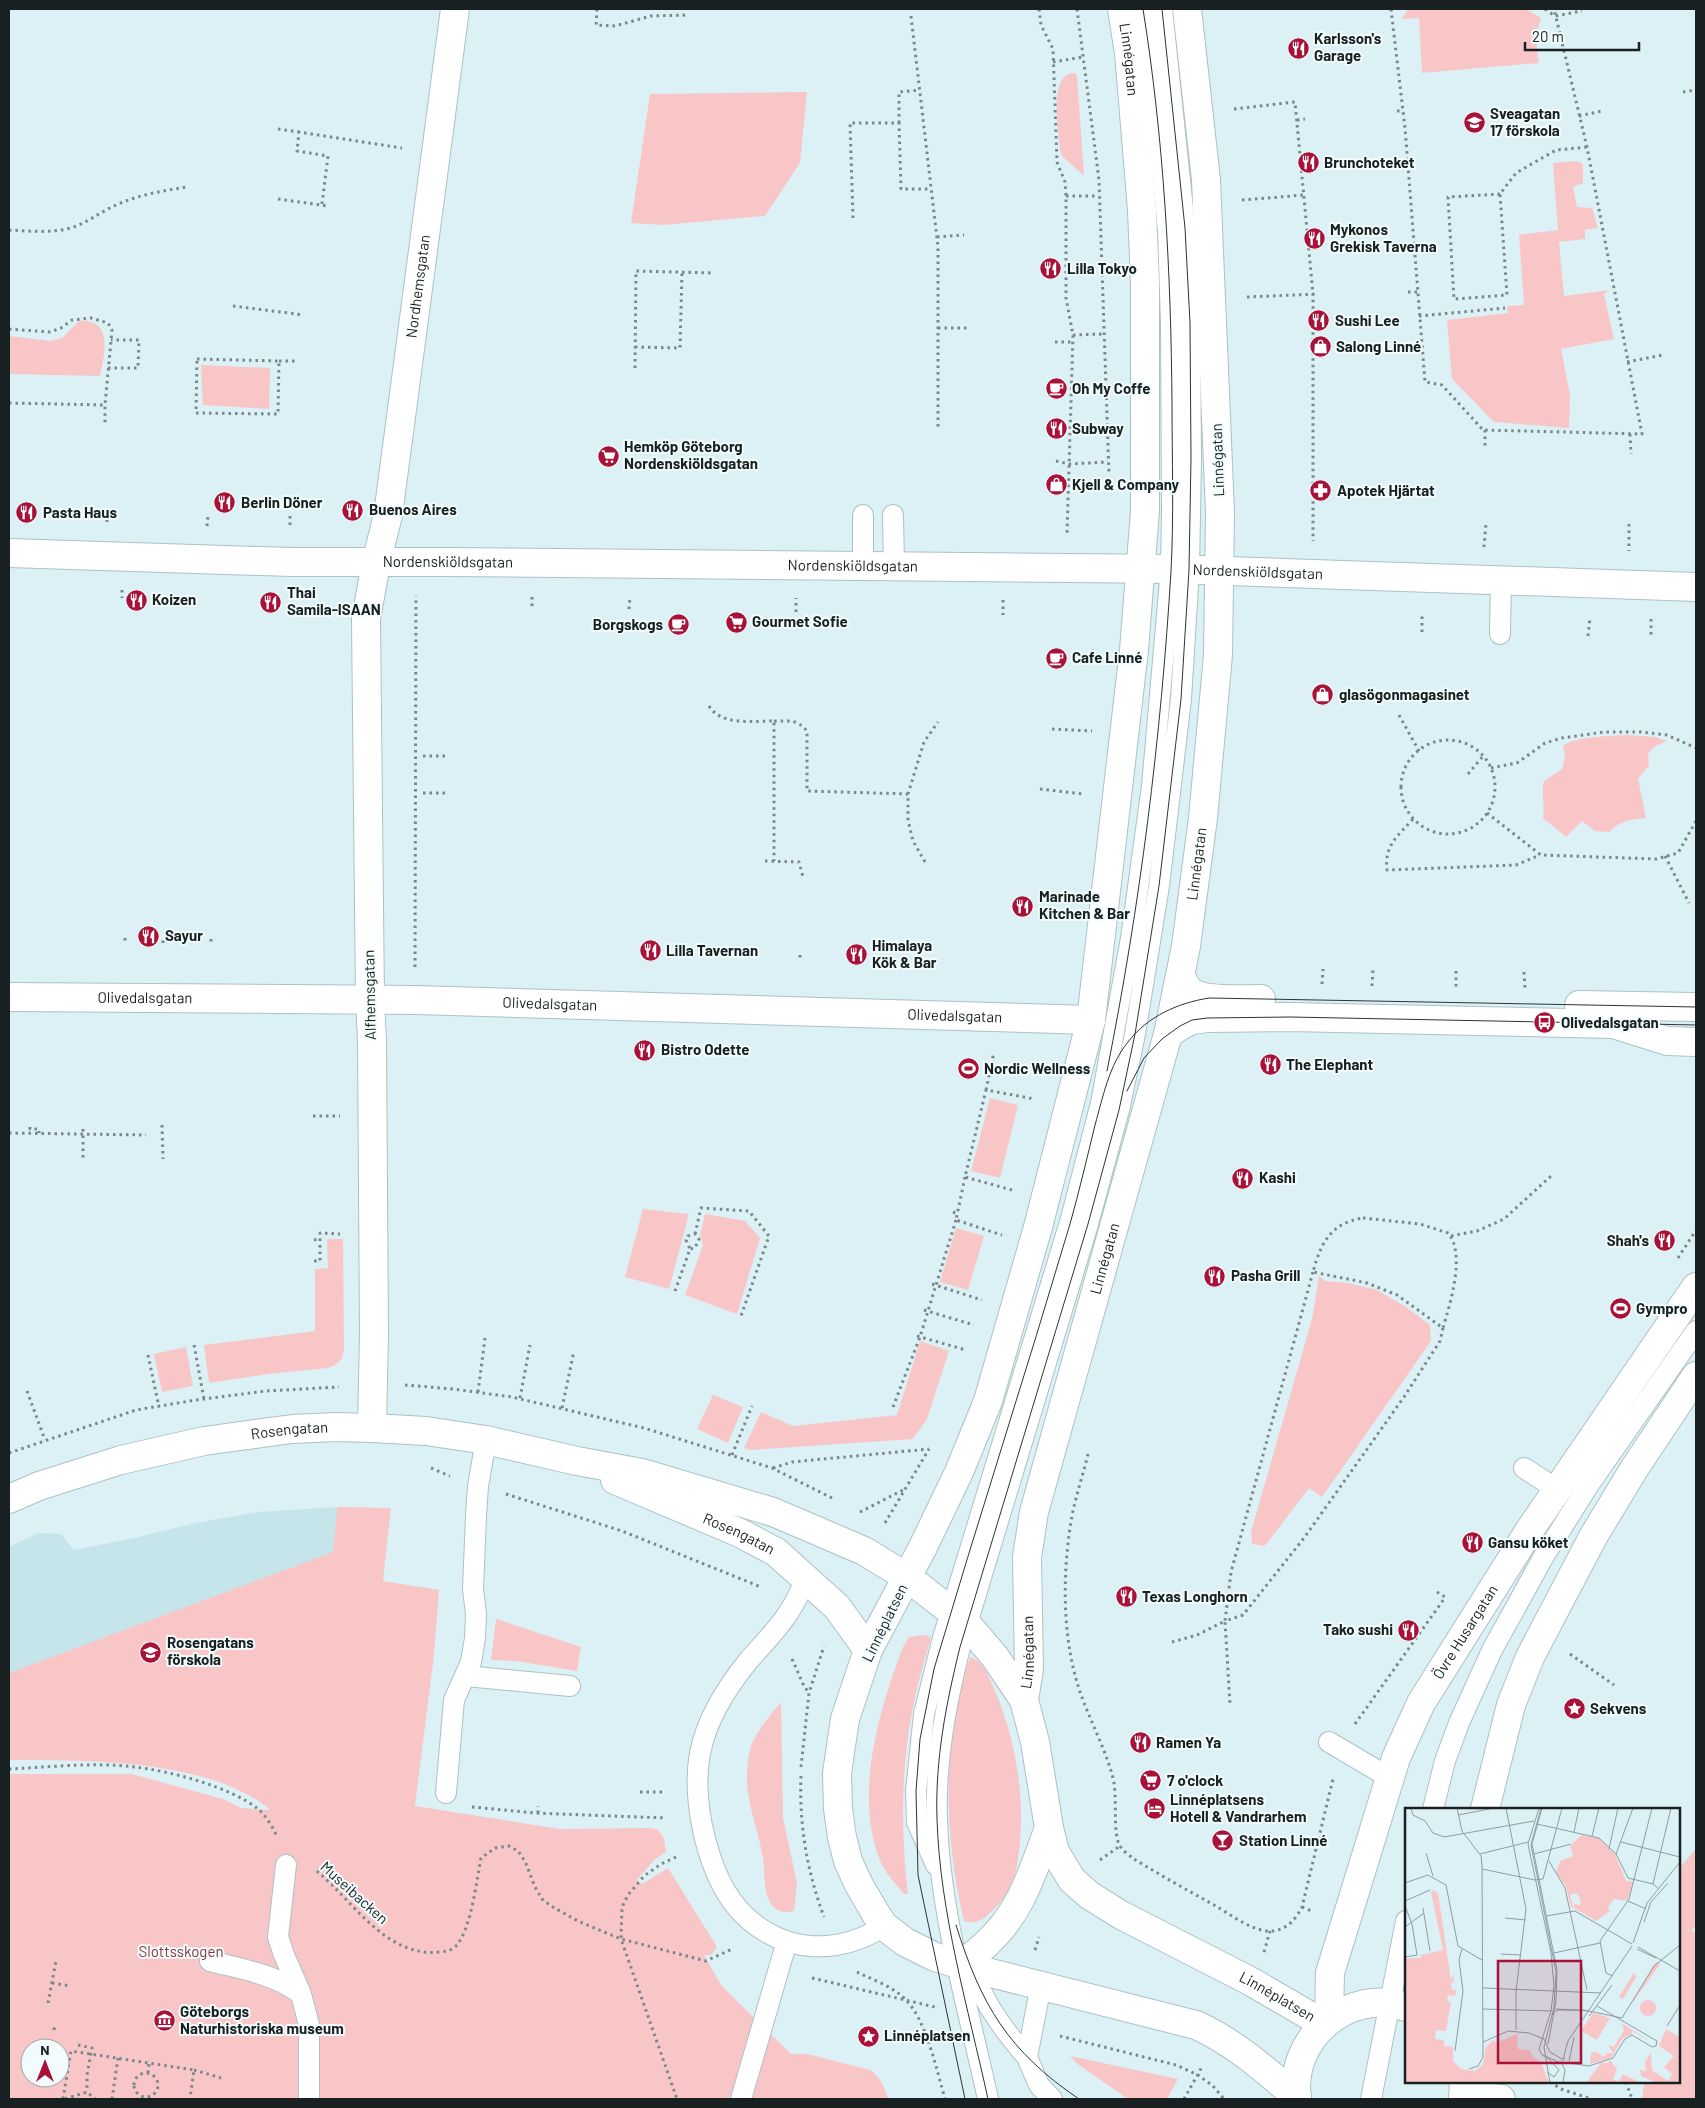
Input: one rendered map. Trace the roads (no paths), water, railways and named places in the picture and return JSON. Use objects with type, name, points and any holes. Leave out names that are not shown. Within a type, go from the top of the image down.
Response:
[{"type":"street","name":"Nordhemsgatan","points":[[376,563],[388,515],[455,9]]},
{"type":"street","name":"Linnégatan","points":[[907,1577],[959,1472],[988,1401],[1038,1228],[1092,1020],[1142,569],[1145,511],[1145,283],[1142,210],[1129,53],[1122,9]]},
{"type":"street","name":"Linnégatan","points":[[1024,1700],[1029,1669],[1027,1557],[1034,1512],[1168,1034],[1188,936],[1206,789],[1217,673],[1219,571],[1218,465],[1206,180],[1187,9]]},
{"type":"street","name":"Nordenskiöldsgatan","points":[[9,553],[376,563],[1142,569],[1696,588]]},
{"type":"street","name":"Alfhemsgatan","points":[[372,1428],[374,1315],[372,1041],[366,619],[376,563]]},
{"type":"street","points":[[1181,975],[1192,993],[1209,998],[1696,1007]]},
{"type":"street","name":"Olivedalsgatan","points":[[9,997],[415,1000],[1092,1020]]},
{"type":"street","points":[[1168,1034],[1192,1020],[1207,1018],[1290,1017],[1613,1024],[1668,1041],[1696,1042]]},
{"type":"street","name":"Övre Husargatan","points":[[1327,2022],[1330,1973],[1396,1758],[1421,1703],[1455,1647],[1558,1490],[1696,1287]]},
{"type":"street","points":[[1485,1808],[1511,1706],[1530,1657],[1593,1537],[1634,1469],[1696,1376]]},
{"type":"street","name":"Rosengatan","points":[[9,1499],[39,1486],[132,1457],[204,1442],[292,1430],[336,1427],[426,1431],[486,1440],[577,1461],[642,1473],[773,1512],[864,1551],[907,1577]]},
{"type":"street","name":"Rosengatan","points":[[577,1461],[631,1488],[758,1542],[776,1552],[836,1607],[868,1650]]},
{"type":"street","name":"Linnéplatsen","points":[[1297,2098],[1250,2058],[1219,2035],[1204,2028],[935,1957],[905,1942],[884,1926],[868,1903],[848,1861],[838,1809],[837,1773],[845,1719],[868,1650],[907,1577],[959,1616],[995,1657],[1024,1700],[1035,1742],[1049,1828],[1055,1852],[1072,1880],[1089,1895],[1121,1915],[1327,2022]]},
{"type":"street","points":[[965,1964],[998,1934],[1015,1911],[1027,1886],[1049,1828]]},
{"type":"street","name":"Linnéplatsen","points":[[1297,2098],[1296,2080],[1305,2049],[1327,2022],[1358,2006],[1398,2005]]},
{"type":"street","points":[[1464,2092],[1501,2099]]},
{"type":"lane","points":[[1144,9],[1155,86],[1168,231],[1172,323],[1172,511],[1180,570]]},
{"type":"lane","points":[[988,2099],[965,1964],[942,1882],[937,1819],[940,1741],[951,1684],[959,1616],[1088,1224],[1119,1110],[1152,942],[1181,700],[1180,570],[1191,458],[1190,323],[1185,228],[1162,9]]},
{"type":"lane","points":[[863,515],[863,566]]},
{"type":"lane","points":[[893,515],[894,566]]},
{"type":"lane","points":[[1500,634],[1501,580]]},
{"type":"lane","points":[[1433,1808],[1445,1761],[1459,1723],[1492,1650],[1544,1556],[1590,1483],[1696,1331]]},
{"type":"lane","points":[[446,1793],[454,1700],[471,1662],[475,1638],[476,1614],[473,1589],[478,1486],[486,1440]]},
{"type":"lane","points":[[1524,1468],[1558,1490]]},
{"type":"lane","points":[[805,1580],[800,1595],[778,1629],[749,1660],[726,1690],[707,1725],[700,1755],[697,1792],[702,1830],[711,1860],[725,1888],[743,1915],[763,1932],[809,1947],[836,1946],[871,1934],[884,1926]]},
{"type":"lane","points":[[466,1676],[570,1686]]},
{"type":"lane","points":[[1329,1742],[1390,1778]]},
{"type":"lane","points":[[286,1865],[278,1937],[301,1994],[309,2025],[309,2099]]},
{"type":"lane","points":[[1371,2099],[1398,2005],[1405,1932]]},
{"type":"lane","points":[[741,2099],[787,1941]]},
{"type":"lane","points":[[210,1961],[272,1978],[301,1994]]},
{"type":"lane","points":[[965,1964],[991,2012],[1008,2036],[1027,2057],[1039,2085],[1052,2099]]},
{"type":"lane","points":[[1027,2057],[1034,1983]]},
{"type":"tram line","points":[[1107,1071],[1130,947],[1148,822],[1167,634],[1172,550],[1172,404],[1168,256],[1156,107],[1143,9]]},
{"type":"tram line","points":[[988,2099],[956,1960],[943,1890],[937,1819],[938,1775],[942,1732],[960,1647],[1088,1224],[1119,1110],[1135,1034],[1159,886],[1181,699],[1189,570],[1191,458],[1190,323],[1185,228],[1162,9]]},
{"type":"tram line","points":[[965,2099],[918,1875],[916,1791],[920,1739],[934,1669],[1070,1224],[1104,1092],[1111,1071],[1121,1051],[1136,1033],[1154,1018],[1175,1007],[1209,998],[1696,1007]]},
{"type":"tram line","points":[[1127,1091],[1144,1058],[1162,1039],[1192,1020],[1207,1018],[1290,1017],[1696,1025]]},
{"type":"tram line","points":[[956,1925],[976,1979],[987,2003],[1000,2024],[1033,2063],[1079,2099]]},
{"type":"place","name":"Karlsson's Garage","points":[[1298,48]]},
{"type":"place","name":"Sveagatan 17 förskola","points":[[1474,123]]},
{"type":"place","name":"Brunchoteket","points":[[1308,163]]},
{"type":"place","name":"Mykonos Grekisk Taverna","points":[[1314,239]]},
{"type":"place","name":"Lilla Tokyo","points":[[1051,269]]},
{"type":"place","name":"Sushi Lee","points":[[1319,321]]},
{"type":"place","name":"Salong Linné","points":[[1320,347]]},
{"type":"place","name":"Oh My Coffe","points":[[1056,389]]},
{"type":"place","name":"Subway","points":[[1056,429]]},
{"type":"place","name":"Hemköp Göteborg Nordenskiöldsgatan","points":[[608,456]]},
{"type":"place","name":"Kjell & Company","points":[[1056,485]]},
{"type":"place","name":"Apotek Hjärtat","points":[[1321,491]]},
{"type":"place","name":"Berlin Döner","points":[[225,503]]},
{"type":"place","name":"Buenos Aires","points":[[353,510]]},
{"type":"place","name":"Pasta Haus","points":[[27,513]]},
{"type":"place","name":"Koizen","points":[[136,600]]},
{"type":"place","name":"Thai Samila-ISAAN","points":[[271,602]]},
{"type":"place","name":"Gourmet Sofie","points":[[736,622]]},
{"type":"place","name":"Borgskogs","points":[[679,625]]},
{"type":"place","name":"Cafe Linné","points":[[1056,658]]},
{"type":"place","name":"glasögonmagasinet","points":[[1323,695]]},
{"type":"place","name":"Marinade Kitchen & Bar","points":[[1023,906]]},
{"type":"place","name":"Sayur","points":[[149,936]]},
{"type":"place","name":"Lilla Tavernan","points":[[650,951]]},
{"type":"place","name":"Himalaya Kök & Bar","points":[[856,955]]},
{"type":"place","name":"Olivedalsgatan","points":[[1545,1023]]},
{"type":"place","name":"Bistro Odette","points":[[645,1050]]},
{"type":"place","name":"The Elephant","points":[[1270,1065]]},
{"type":"place","name":"Nordic Wellness","points":[[968,1069]]},
{"type":"place","name":"Kashi","points":[[1243,1178]]},
{"type":"place","name":"Shah's","points":[[1665,1241]]},
{"type":"place","name":"Pasha Grill","points":[[1215,1276]]},
{"type":"place","name":"Gympro","points":[[1620,1309]]},
{"type":"place","name":"Gansu köket","points":[[1472,1543]]},
{"type":"place","name":"Texas Longhorn","points":[[1126,1597]]},
{"type":"place","name":"Tako sushi","points":[[1409,1630]]},
{"type":"place","name":"Rosengatans förskola","points":[[151,1652]]},
{"type":"place","name":"Sekvens","points":[[1574,1709]]},
{"type":"place","name":"Ramen Ya","points":[[1140,1743]]},
{"type":"place","name":"7 o'clock","points":[[1151,1781]]},
{"type":"place","name":"Linnéplatsens Hotell & Vandrarhem","points":[[1154,1809]]},
{"type":"place","name":"Station Linné","points":[[1223,1841]]},
{"type":"place","name":"Göteborgs Naturhistoriska museum","points":[[164,2021]]},
{"type":"place","name":"Linnéplatsen","points":[[868,2036]]},
{"type":"park label","name":"Slottsskogen","points":[[181,1952]]}]
